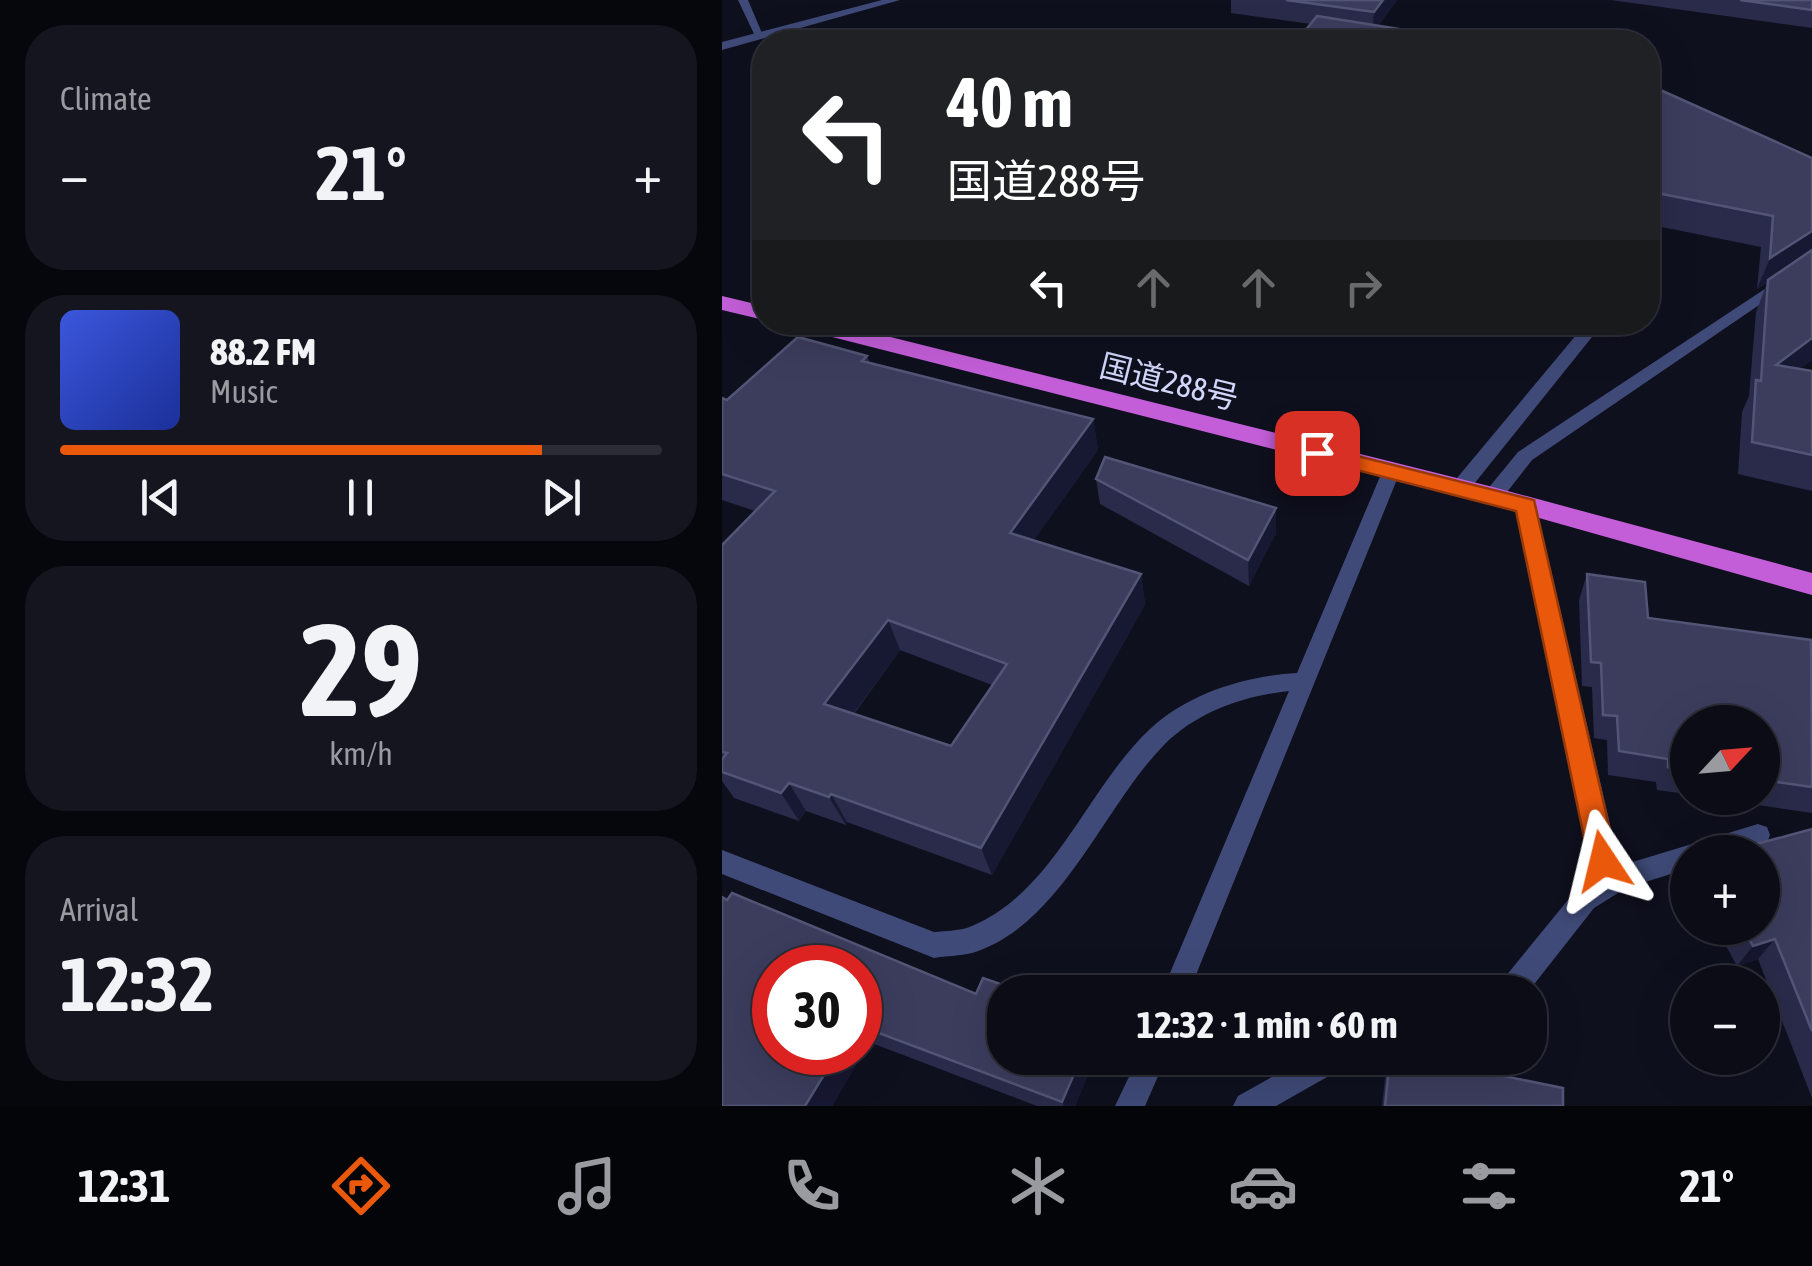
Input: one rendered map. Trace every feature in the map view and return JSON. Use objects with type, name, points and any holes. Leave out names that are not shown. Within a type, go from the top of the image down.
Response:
[{"type":"highway","points":[[722,302],[752,310]]},
{"type":"highway","name":"国道288号","points":[[851,335],[1493,496],[1812,584]]},
{"type":"street","points":[[743,0],[757,30]]},
{"type":"street","points":[[782,30],[895,0]]},
{"type":"street","points":[[722,46],[752,38]]},
{"type":"street","points":[[1493,496],[1525,456],[1812,262]]},
{"type":"street","points":[[1459,488],[1585,335]]},
{"type":"street","points":[[1183,975],[1391,472]]},
{"type":"street","points":[[1526,506],[1600,833],[1606,886]]},
{"type":"street","points":[[722,862],[934,945],[970,939],[1006,922],[1024,908],[1157,737],[1199,707],[1233,694],[1271,682],[1306,681]]},
{"type":"street","points":[[1525,975],[1586,899],[1606,886],[1670,863]]},
{"type":"street","points":[[1130,1106],[1144,1075]]},
{"type":"street","points":[[1248,1106],[1302,1075]]},
{"type":"building","points":[[1286,0],[1383,0],[1374,12]]},
{"type":"building","points":[[1740,0],[1812,0],[1812,10]]},
{"type":"building","points":[[1317,16],[1405,30],[1306,30]]},
{"type":"building","points":[[1660,90],[1812,158],[1812,231],[1770,258],[1773,216],[1660,194]]},
{"type":"building","points":[[1812,250],[1812,338],[1776,365],[1812,371],[1812,455],[1752,442],[1768,280]]},
{"type":"building","points":[[798,337],[867,356],[862,361],[1093,419],[1010,533],[1141,574],[981,848],[831,794],[829,797],[789,783],[781,793],[722,772],[722,759],[727,753],[722,752],[722,545],[775,491],[722,474],[722,398],[727,400]],"holes":[[[888,620],[1007,664],[951,746],[824,704]]]},
{"type":"building","points":[[1105,457],[1276,508],[1248,560],[1096,479]]},
{"type":"building","points":[[1587,574],[1645,582],[1648,618],[1811,640],[1812,787],[1780,783],[1780,705],[1670,705],[1670,767],[1668,759],[1619,751],[1617,716],[1603,715],[1601,663],[1591,662]]},
{"type":"building","points":[[1812,829],[1812,1031],[1777,945],[1780,838]]},
{"type":"building","points":[[732,893],[858,945],[752,945],[752,1075],[824,1075],[805,1106],[722,1106],[722,897],[727,900]]},
{"type":"building","points":[[882,955],[976,994],[983,978],[987,979],[987,1074],[882,1034]]},
{"type":"building","points":[[990,1075],[1074,1075],[1062,1102]]},
{"type":"building","points":[[1388,1075],[1498,1075],[1563,1088],[1563,1106],[1385,1106]]},
{"type":"route","points":[[1317,453],[1526,506],[1600,833],[1603,861]]}]
